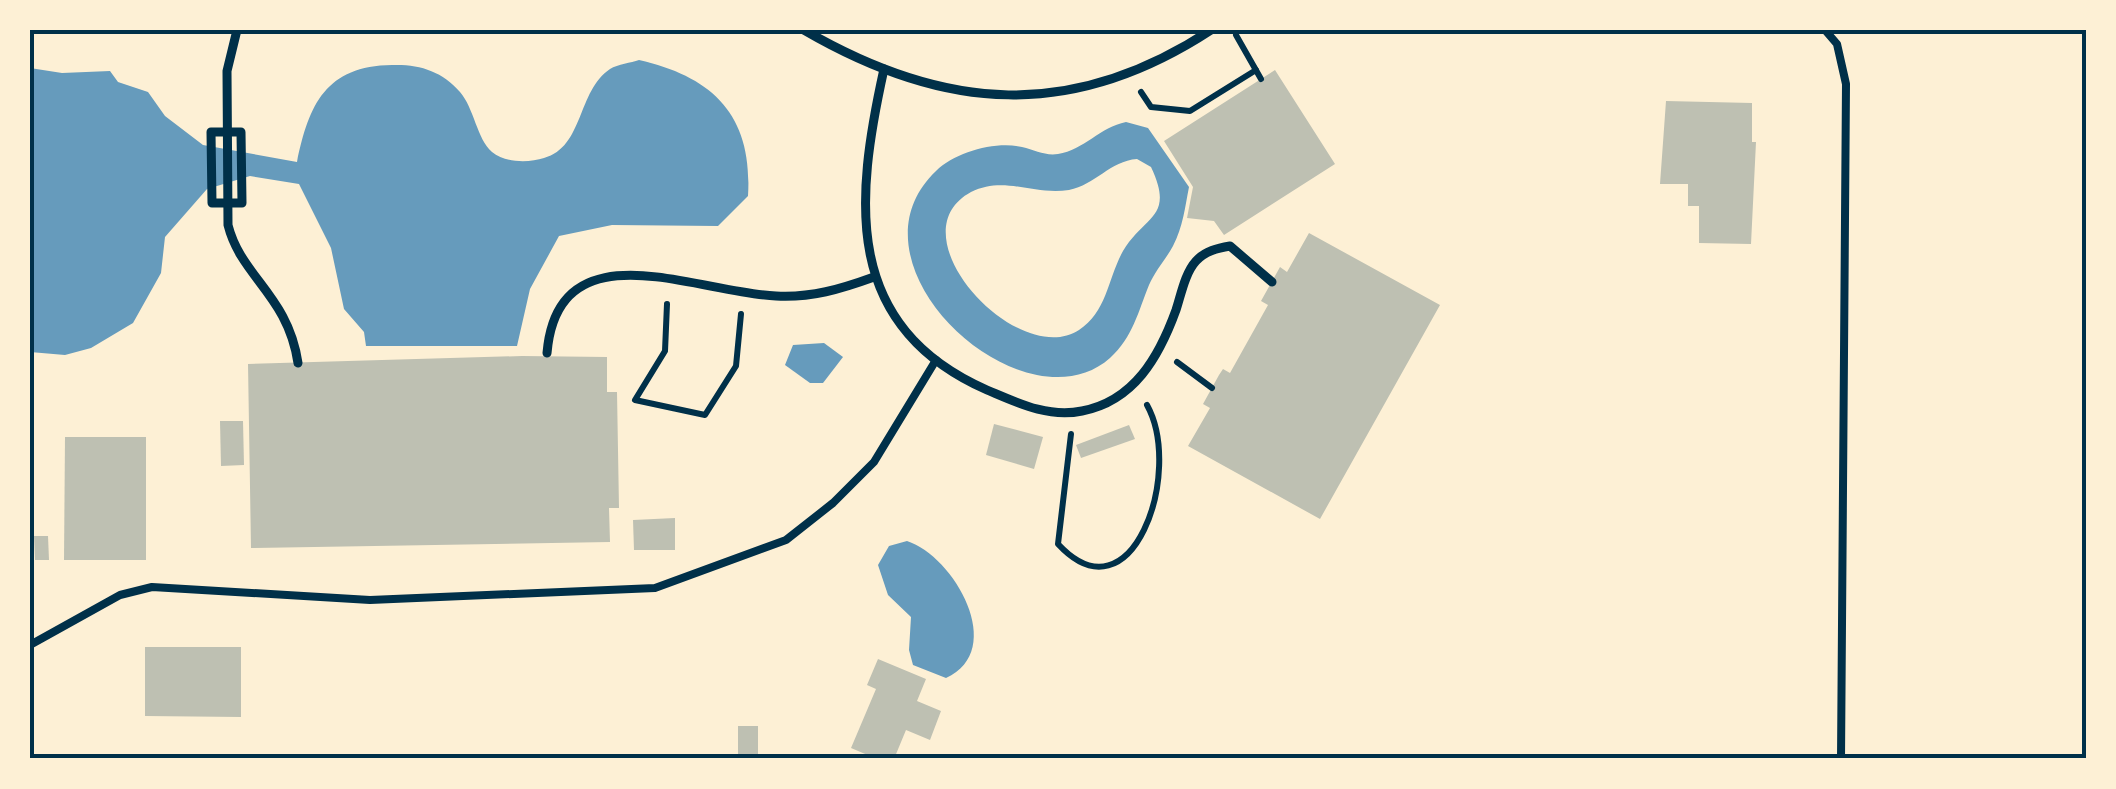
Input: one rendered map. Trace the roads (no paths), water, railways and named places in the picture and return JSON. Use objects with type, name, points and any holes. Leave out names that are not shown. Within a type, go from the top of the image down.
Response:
[{"type":"street","points":[[238,30],[227,71],[227,203],[234,241],[286,314],[298,364]]},
{"type":"street","points":[[804,30],[912,82],[984,94],[1048,94],[1102,85],[1166,60],[1211,30]]},
{"type":"street","points":[[884,69],[867,146],[864,206],[874,277],[897,324],[936,360],[974,384],[1022,405],[1070,413],[1086,411],[1136,386],[1160,350],[1196,261],[1213,249],[1230,246],[1272,282]]},
{"type":"street","points":[[226,132],[211,132],[212,203],[227,203]]},
{"type":"street","points":[[547,354],[554,315],[566,298],[607,275],[668,278],[743,292],[808,296],[874,277]]},
{"type":"lane","points":[[1825,30],[1838,44],[1846,84],[1841,759]]},
{"type":"lane","points":[[30,645],[110,600],[152,587],[370,600],[656,588],[786,540],[833,504],[874,462],[936,360]]},
{"type":"water","points":[[639,60],[688,77],[723,104],[743,143],[748,196],[718,226],[612,225],[559,236],[530,289],[517,346],[366,346],[364,332],[344,309],[331,248],[299,184],[250,176],[207,189],[165,237],[161,273],[133,323],[91,348],[65,355],[30,352],[30,68],[62,73],[110,71],[118,82],[148,92],[165,116],[203,145],[297,162],[315,106],[336,81],[369,67],[421,68],[438,74],[460,92],[492,152],[524,161],[557,152],[574,131],[599,79],[613,67]]},
{"type":"water","points":[[1126,122],[1148,128],[1189,187],[1176,239],[1151,280],[1130,333],[1110,358],[1074,376],[1033,374],[991,357],[954,328],[925,292],[909,251],[912,209],[936,171],[965,153],[1011,146],[1058,154]],"holes":[[[1137,159],[1151,167],[1158,184],[1158,206],[1123,251],[1096,314],[1079,330],[1054,337],[1025,331],[997,315],[972,292],[954,265],[946,237],[950,212],[971,192],[996,185],[1069,190],[1127,161]]]},
{"type":"water","points":[[824,343],[843,357],[823,383],[810,383],[785,365],[793,345]]},
{"type":"water","points":[[907,541],[942,565],[967,605],[973,626],[973,647],[964,665],[946,678],[913,665],[909,650],[911,617],[888,595],[878,565],[889,546]]}]
